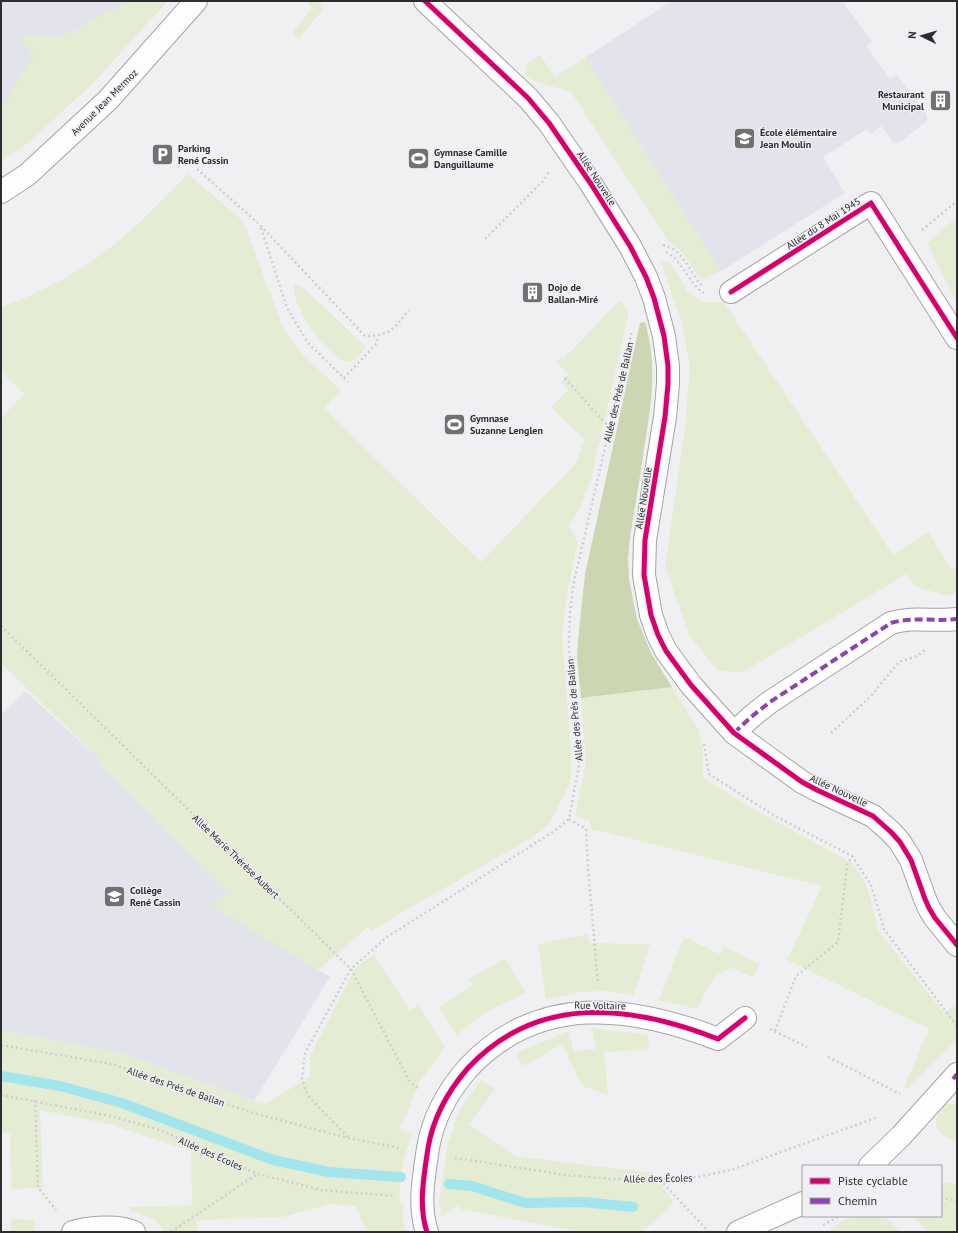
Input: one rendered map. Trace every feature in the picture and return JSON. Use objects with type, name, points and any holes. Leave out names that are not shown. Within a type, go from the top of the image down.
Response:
[{"type":"street","name":"Avenue Jean Mermoz","points":[[1,192],[27,175],[108,100],[196,1]]},
{"type":"street","name":"Allée Nouvelle","points":[[425,1],[528,98],[544,118],[591,184],[634,253],[646,277],[654,298],[664,336],[668,366],[668,384],[665,417],[645,540],[644,575],[651,615],[658,635],[666,651],[691,685],[734,733],[802,782],[862,810],[882,823],[906,850],[916,871],[924,899],[935,918],[957,945]]},
{"type":"street","name":"Allée du 8 Mai 1945","points":[[731,292],[871,202],[957,338]]},
{"type":"street","points":[[734,733],[751,716],[770,702],[891,623],[904,619],[916,618],[957,619]]},
{"type":"street","name":"Rue Voltaire","points":[[427,1232],[422,1213],[427,1154],[430,1138],[442,1106],[451,1090],[472,1065],[490,1048],[505,1037],[522,1028],[549,1018],[580,1012],[622,1014],[660,1020],[693,1029],[718,1039],[745,1018]]},
{"type":"street","points":[[871,1165],[901,1136],[957,1074]]},
{"type":"street","points":[[738,1232],[802,1203]]},
{"type":"street","points":[[73,1232],[82,1229],[121,1228],[134,1232]]},
{"type":"path","points":[[485,239],[544,180],[551,167]]},
{"type":"path","points":[[197,169],[260,225],[365,336],[377,336],[390,332],[409,310]]},
{"type":"path","points":[[901,249],[957,201]]},
{"type":"path","points":[[260,225],[287,308],[308,342],[348,382]]},
{"type":"path","points":[[662,245],[668,246],[681,257],[700,284],[709,290]]},
{"type":"path","points":[[634,253],[664,251],[674,257],[698,290],[704,294],[716,297],[731,292]]},
{"type":"path","points":[[344,378],[377,343],[377,336]]},
{"type":"path","points":[[564,378],[610,427]]},
{"type":"path","points":[[831,733],[871,696],[899,662],[917,656],[927,648]]},
{"type":"path","points":[[704,744],[709,774],[775,816],[852,856],[871,885],[884,928],[957,1026]]},
{"type":"path","points":[[348,1138],[307,1095],[302,1078],[305,1053],[351,969],[387,937],[553,832],[569,819],[586,830],[600,1012]]},
{"type":"path","points":[[775,1032],[796,976],[838,942],[848,865],[852,856]]},
{"type":"path","points":[[745,1018],[808,1047]]},
{"type":"path","points":[[828,1057],[906,1097]]},
{"type":"path","points":[[35,1100],[38,1187],[73,1232]]},
{"type":"path","points":[[171,1232],[258,1174]]},
{"type":"path","points":[[660,1179],[709,1232]]},
{"type":"path","points":[[942,1197],[957,1201]]},
{"type":"shaded area","points":[[1,1],[167,1],[95,81],[30,141],[1,162]]},
{"type":"shaded area","name":"École élémentaire Jean Moulin","points":[[671,1],[842,1],[872,41],[866,46],[890,79],[897,75],[927,115],[927,121],[902,141],[896,143],[893,142],[881,126],[871,134],[867,129],[823,157],[845,193],[721,271],[585,58]]},
{"type":"shaded area","name":"Collège René Cassin","points":[[25,691],[98,758],[103,767],[228,894],[212,906],[330,977],[254,1101],[124,1054],[1,1030],[1,715]]},
{"type":"green space","points":[[129,1],[161,1],[164,5],[95,81],[30,141],[1,162],[1,109],[33,56],[20,39],[20,36],[57,37],[74,31]]},
{"type":"green space","points":[[306,1],[320,1],[322,11],[298,39],[292,33],[312,8]]},
{"type":"green space","points":[[540,55],[555,77],[585,58],[721,271],[703,279],[697,274],[683,253],[669,242],[571,92],[534,81],[524,74],[526,65]]},
{"type":"green space","points":[[188,174],[243,221],[284,330],[304,356],[341,390],[324,408],[481,562],[577,462],[584,439],[551,407],[568,390],[561,382],[568,374],[556,362],[561,357],[563,359],[620,300],[629,312],[591,479],[580,508],[569,525],[578,542],[569,583],[562,635],[571,752],[570,783],[547,826],[534,836],[372,930],[368,927],[318,970],[211,906],[220,897],[223,899],[228,894],[103,767],[98,758],[1,663],[1,418],[24,394],[1,372],[1,307],[46,288],[88,264],[115,244]]},
{"type":"green space","points":[[957,217],[957,303],[927,243]]},
{"type":"green space","points":[[661,262],[670,262],[688,292],[702,302],[724,302],[893,555],[928,532],[952,570],[957,566],[957,592],[951,595],[943,595],[914,586],[906,574],[741,673],[717,670],[689,635],[665,567],[685,427],[690,365],[681,320]]},
{"type":"green space","points":[[294,285],[301,286],[307,291],[366,347],[356,359],[348,362],[342,361],[318,338],[304,318],[295,298]]},
{"type":"green space","points":[[645,322],[651,354],[652,386],[649,417],[630,537],[628,558],[629,580],[637,619],[652,655],[672,687],[581,698],[577,658],[585,574],[640,323]]},
{"type":"green space","points":[[672,687],[699,730],[703,749],[703,778],[750,807],[852,863],[867,886],[879,932],[944,1013],[957,1003],[957,1040],[906,1090],[904,1087],[929,1029],[787,960],[822,886],[591,829],[590,821],[575,816],[586,764],[581,698]]},
{"type":"green space","points":[[588,934],[589,943],[650,944],[634,995],[605,991],[582,992],[546,999],[538,944]]},
{"type":"green space","points":[[684,937],[720,954],[724,947],[760,964],[753,978],[734,968],[720,973],[707,989],[698,1009],[659,1000]]},
{"type":"green space","points":[[374,954],[410,1011],[418,1005],[445,1047],[420,1081],[400,1130],[412,1134],[403,1163],[399,1202],[404,1204],[402,1217],[406,1232],[367,1232],[355,1206],[332,1204],[282,1217],[197,1220],[197,1232],[165,1232],[155,1219],[130,1211],[130,1207],[192,1205],[191,1151],[113,1125],[40,1110],[43,1188],[11,1189],[10,1134],[1,1132],[1,1030],[124,1054],[254,1101],[266,1103],[310,1077],[310,1056],[355,968]]},
{"type":"green space","points":[[505,958],[526,993],[489,1011],[457,1035],[439,1007],[473,985],[469,979]]},
{"type":"green space","points":[[592,1028],[648,1035],[649,1050],[604,1052],[608,1095],[582,1086],[562,1045],[522,1066],[516,1053],[569,1031],[574,1051],[596,1049]]},
{"type":"green space","points":[[482,1080],[495,1089],[469,1124],[515,1156],[653,1173],[674,1203],[642,1232],[580,1232],[460,1209],[459,1204],[442,1217],[439,1202],[447,1148],[457,1115],[471,1093]]},
{"type":"green space","points":[[944,1104],[957,1104],[957,1142],[950,1140],[943,1135],[936,1125],[937,1117]]},
{"type":"green space","points":[[942,1182],[957,1184],[957,1232],[928,1232],[914,1217],[942,1217]]},
{"type":"green space","points":[[851,1217],[885,1217],[902,1232],[831,1232],[831,1228]]},
{"type":"green space","points":[[11,1219],[35,1220],[35,1232],[11,1232]]},
{"type":"waterway","points":[[1,1076],[60,1086],[122,1103],[273,1160],[329,1172],[401,1177]]},
{"type":"waterway","points":[[449,1184],[472,1186],[525,1203],[582,1202],[633,1207]]},
{"type":"marked path","points":[[734,733],[770,702],[891,623],[916,619],[957,619]]},
{"type":"marked path","points":[[953,1079],[957,1074]]},
{"type":"cycle path","points":[[425,1],[528,98],[549,123],[591,184],[630,246],[646,277],[654,298],[664,336],[668,366],[668,384],[665,417],[645,540],[644,575],[651,615],[658,635],[666,651],[691,685],[734,733],[802,782],[873,816],[891,832],[900,842],[911,860],[929,908],[935,918],[957,945]]},
{"type":"cycle path","points":[[731,292],[871,203],[957,338]]},
{"type":"cycle path","points":[[427,1232],[424,1222],[422,1201],[430,1137],[442,1105],[454,1086],[468,1068],[495,1044],[524,1027],[555,1017],[587,1013],[619,1013],[652,1019],[685,1027],[718,1039],[745,1018]]},
{"type":"place","name":"Restaurant Municipal","points":[[940,100]]},
{"type":"place","name":"École élémentaire Jean Moulin","points":[[745,138]]},
{"type":"place","name":"Parking René Cassin","points":[[163,154]]},
{"type":"place","name":"Gymnase Camille Danguillaume","points":[[419,158]]},
{"type":"place","name":"Dojo de Ballan-Miré","points":[[532,293]]},
{"type":"place","name":"Gymnase Suzanne Lenglen","points":[[454,424]]},
{"type":"place","name":"Collège René Cassin","points":[[114,896]]}]
